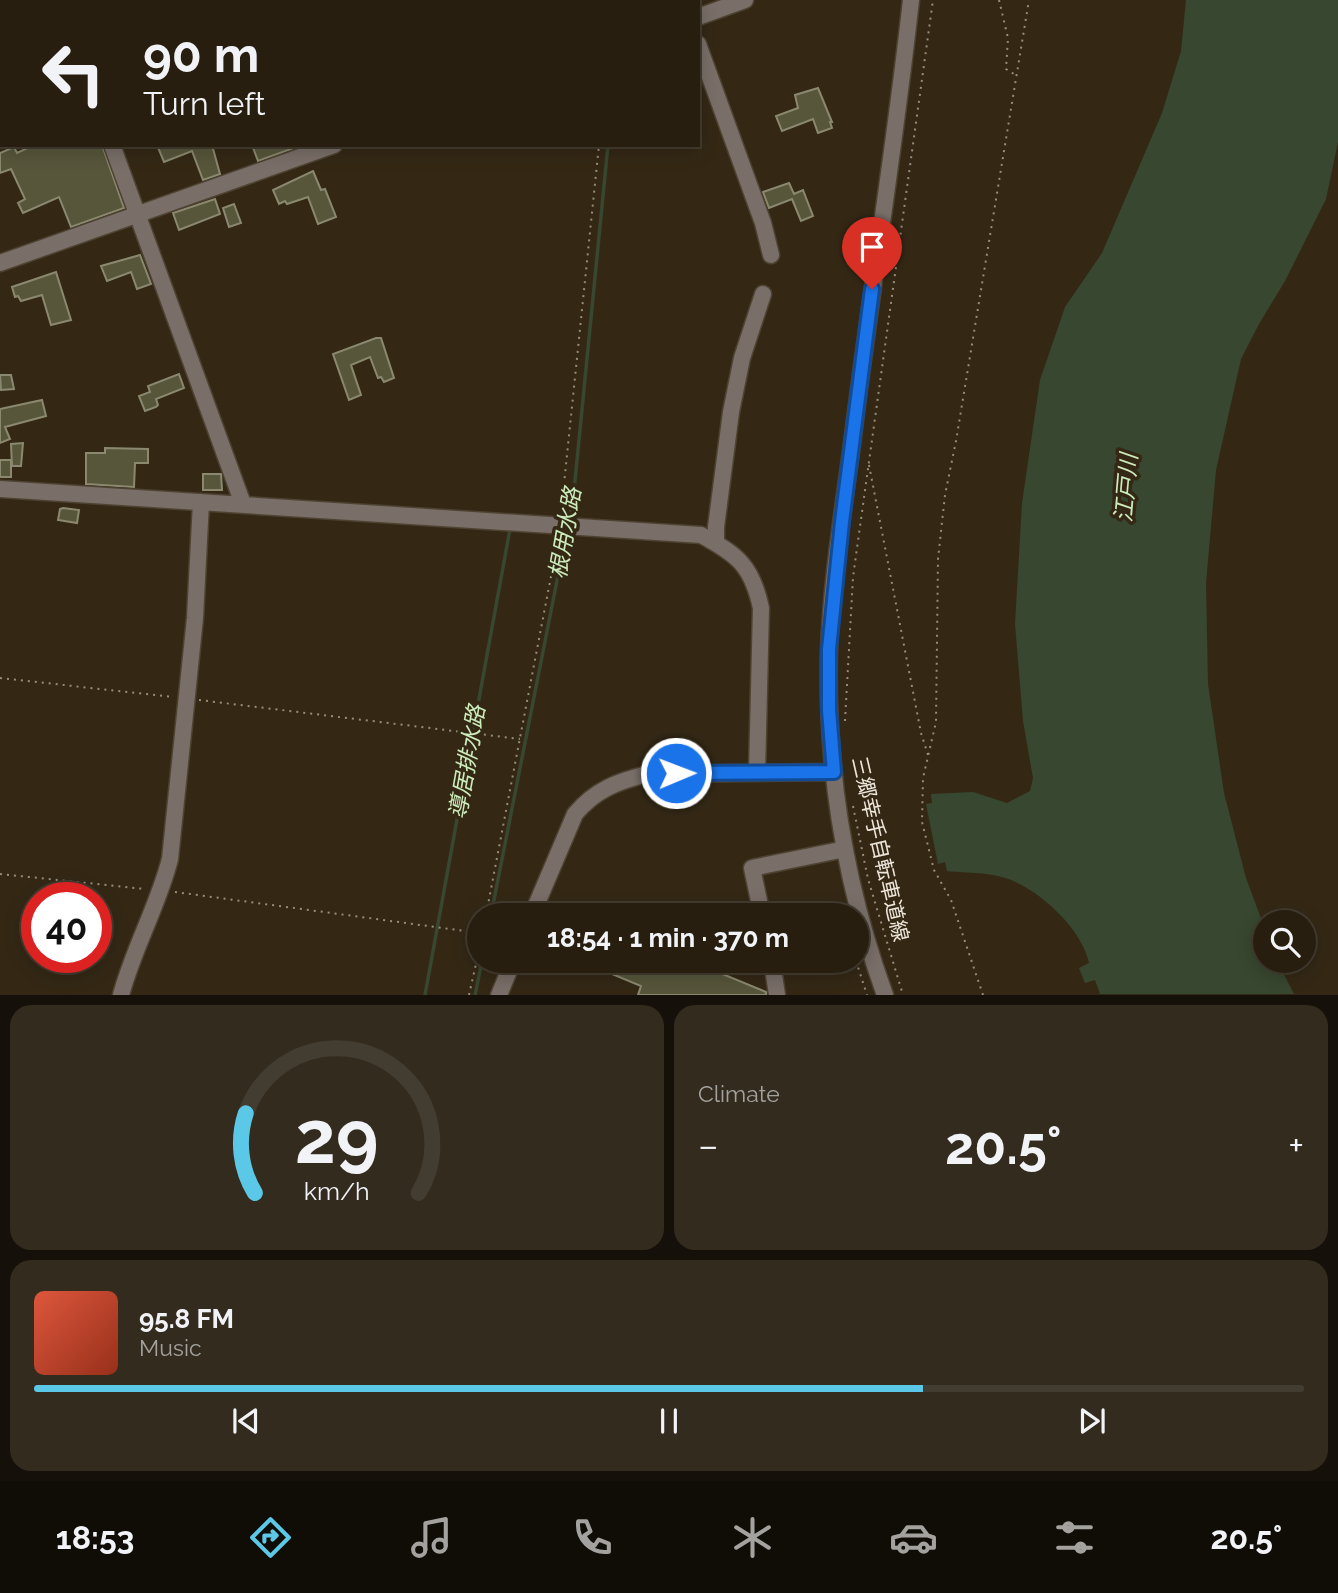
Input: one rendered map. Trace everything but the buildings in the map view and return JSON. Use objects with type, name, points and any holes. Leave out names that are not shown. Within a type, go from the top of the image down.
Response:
[{"type":"street","points":[[700,16],[745,0]]},
{"type":"street","points":[[885,995],[869,946],[845,849],[834,772],[829,710],[829,649],[839,547],[911,0]]},
{"type":"street","points":[[700,50],[763,223],[771,255]]},
{"type":"street","points":[[113,147],[243,504]]},
{"type":"street","points":[[0,263],[328,147]]},
{"type":"street","points":[[716,544],[731,412],[742,358],[764,294]]},
{"type":"street","points":[[0,489],[701,535],[727,549],[743,565],[756,585],[761,608],[757,772]]},
{"type":"street","points":[[121,995],[130,965],[162,890],[170,859],[195,618],[201,502]]},
{"type":"street","points":[[536,903],[575,814],[586,801],[604,788],[625,779],[648,774],[834,772]]},
{"type":"street","points":[[759,903],[752,868],[845,849]]},
{"type":"street","points":[[499,995],[508,973]]},
{"type":"street","points":[[765,995],[771,973]]},
{"type":"street","points":[[774,973],[777,995]]},
{"type":"path","points":[[845,720],[853,578],[933,0]]},
{"type":"path","points":[[999,0],[1008,38],[1006,69],[1017,76]]},
{"type":"path","points":[[983,995],[951,900],[934,870],[926,845],[921,794],[936,722],[938,559],[945,495],[1029,0]]},
{"type":"path","points":[[488,903],[560,525],[600,147]]},
{"type":"path","points":[[866,456],[921,733],[928,755]]},
{"type":"path","points":[[0,678],[521,739]]},
{"type":"path","name":"三郷幸手自転車道線","points":[[852,799],[871,890],[903,995]]},
{"type":"path","points":[[0,874],[162,890],[467,931]]},
{"type":"path","points":[[469,995],[474,973]]},
{"type":"path","points":[[860,973],[867,995]]},
{"type":"water","name":"江戸川","points":[[1186,0],[1338,0],[1338,142],[1326,199],[1285,281],[1241,359],[1216,470],[1206,583],[1208,684],[1224,793],[1246,878],[1258,910],[1253,910],[1253,973],[1283,973],[1294,994],[1100,994],[1095,980],[1085,983],[1079,968],[1089,963],[1077,936],[1056,910],[1043,899],[1029,889],[1002,877],[947,871],[945,862],[938,864],[926,804],[932,803],[931,794],[973,792],[1007,803],[1030,791],[1033,778],[1023,721],[1015,624],[1022,503],[1040,380],[1065,307],[1102,253],[1162,113],[1181,51]]},
{"type":"waterway","name":"根用水路","points":[[569,522],[608,147]]},
{"type":"waterway","name":"導居排水路","points":[[425,995],[510,529]]},
{"type":"waterway","name":"根用水路","points":[[493,903],[567,530]]},
{"type":"waterway","name":"根用水路","points":[[475,995],[480,973]]},
{"type":"route","points":[[676,773],[834,772],[829,710],[829,649],[842,522],[872,289]]}]
